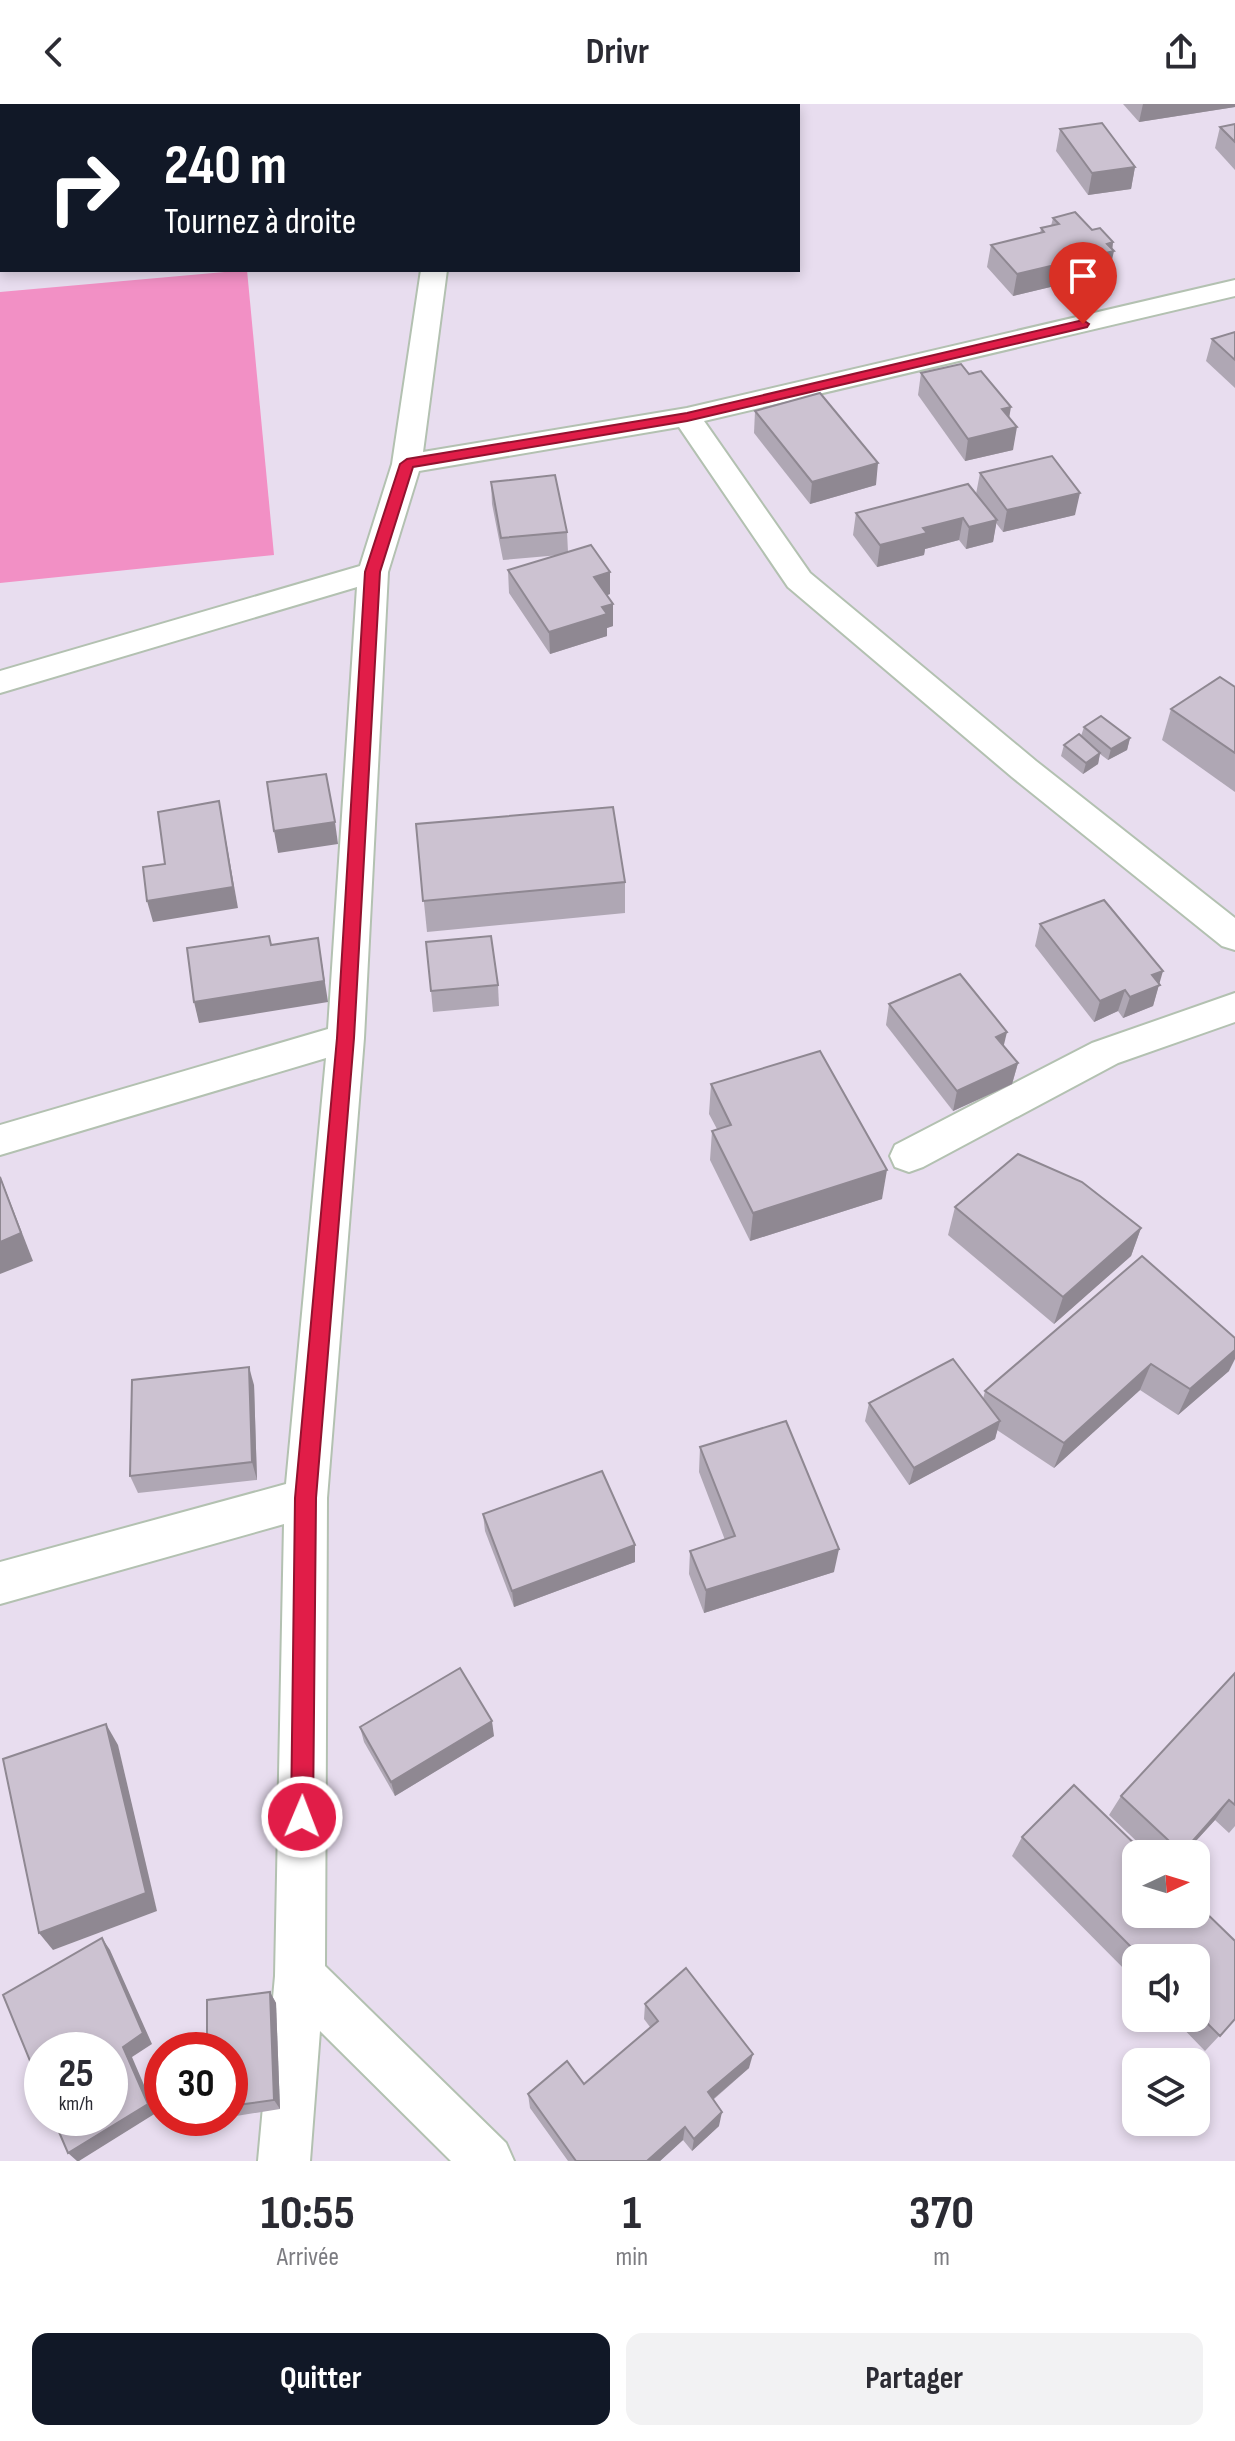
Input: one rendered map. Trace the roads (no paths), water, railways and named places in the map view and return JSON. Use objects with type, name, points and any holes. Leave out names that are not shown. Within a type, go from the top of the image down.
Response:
[{"type":"street","points":[[282,2159],[300,1976],[306,1498],[346,1038],[373,572],[407,464],[434,272]]},
{"type":"street","points":[[407,464],[687,417],[1235,288]]},
{"type":"street","points":[[687,417],[799,580],[1024,769],[1235,937]]},
{"type":"street","points":[[0,682],[373,572]]},
{"type":"street","points":[[909,1156],[1105,1053],[1235,1007]]},
{"type":"street","points":[[0,1140],[346,1038]]},
{"type":"street","points":[[0,1583],[306,1498]]},
{"type":"street","points":[[300,1976],[488,2161]]}]
